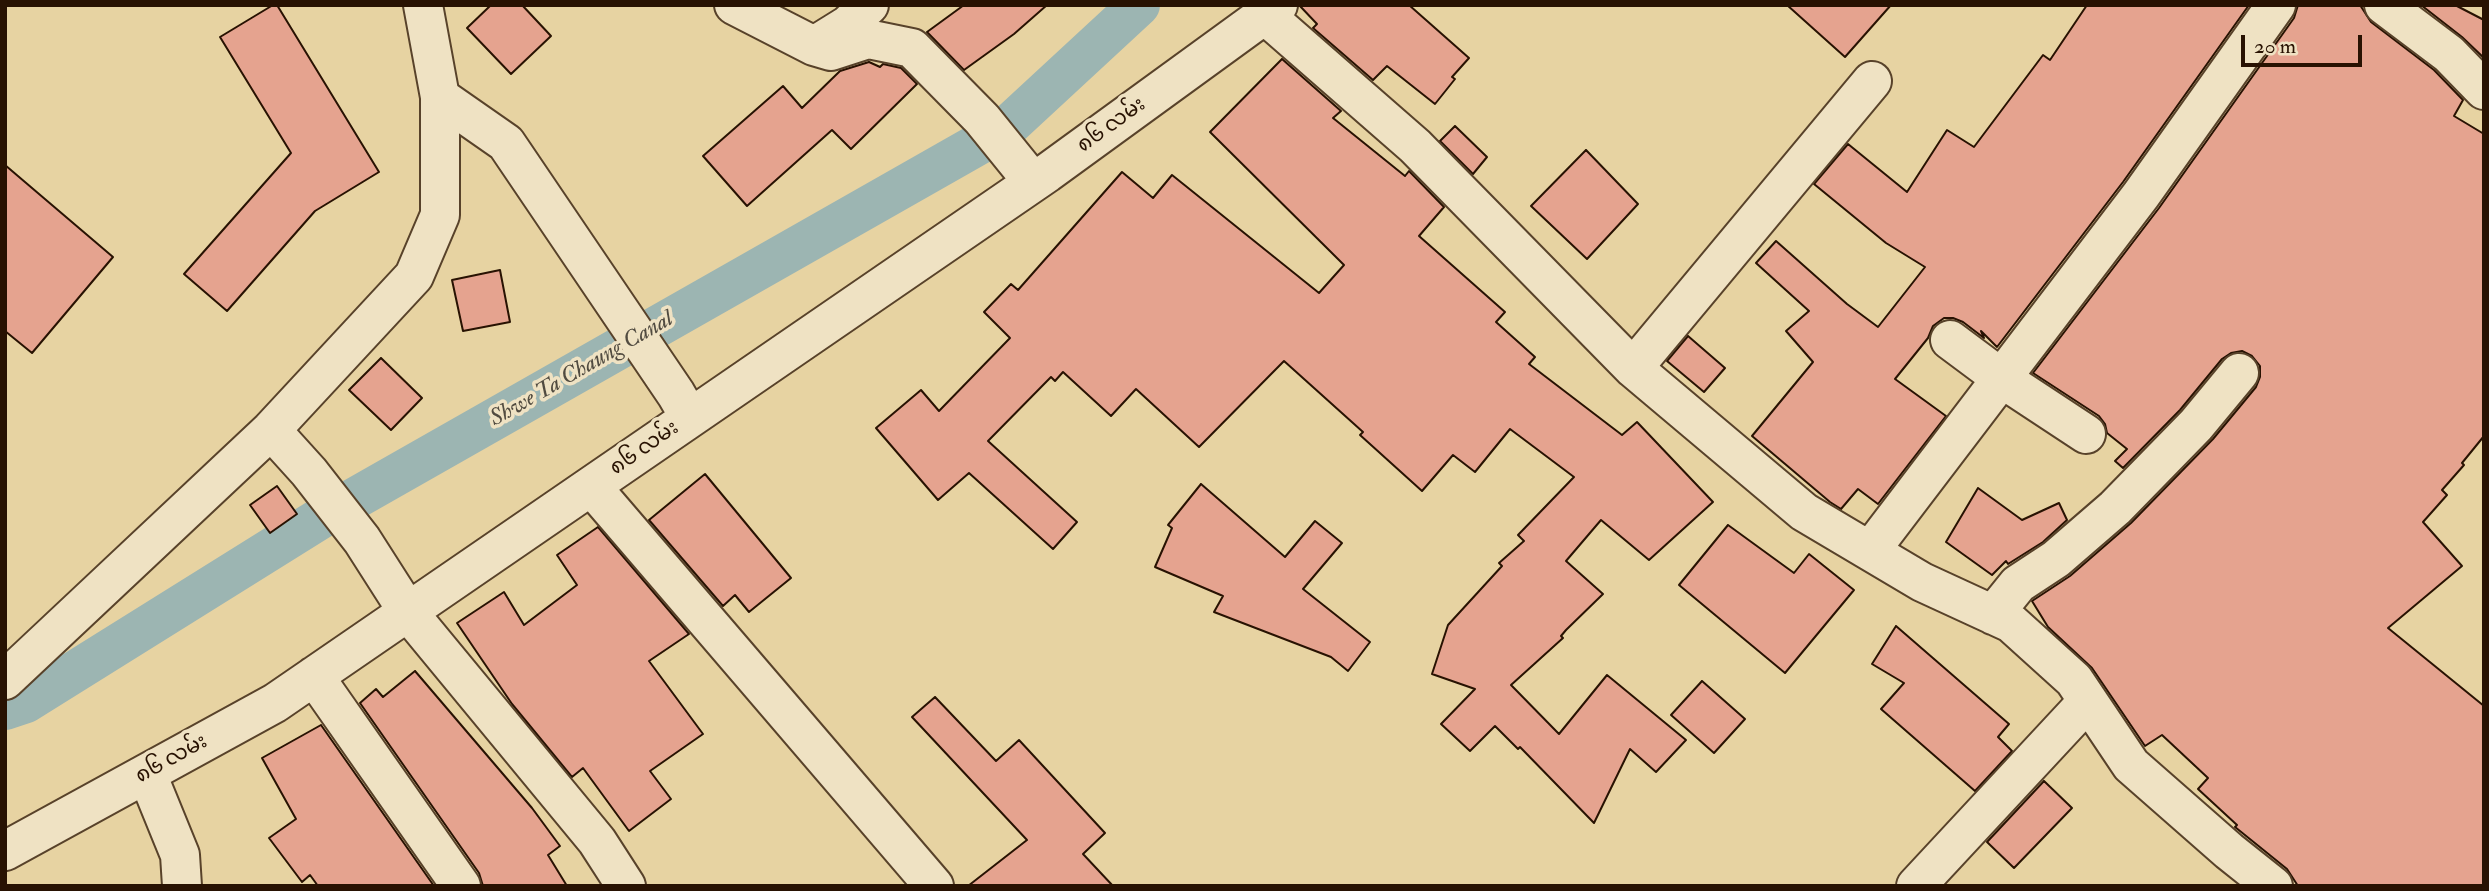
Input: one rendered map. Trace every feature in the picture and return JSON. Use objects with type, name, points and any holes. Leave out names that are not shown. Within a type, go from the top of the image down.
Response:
[{"type":"street","points":[[5,680],[271,430],[414,276],[440,215],[440,97],[423,5]]},
{"type":"street","points":[[734,5],[814,46],[831,51],[868,39],[912,48],[982,119],[1023,169]]},
{"type":"street","points":[[814,46],[848,25],[869,5]]},
{"type":"street","points":[[1870,551],[2141,195],[2276,5]]},
{"type":"street","points":[[2384,5],[2449,54],[2484,90]]},
{"type":"street","points":[[1272,10],[1415,146],[1633,368],[1804,512],[1922,582],[2011,623],[2074,680],[2131,765],[2228,851],[2273,886]]},
{"type":"street","name":"၈၆ လမ်း","points":[[5,851],[275,703],[690,418],[1023,169],[1272,10]]},
{"type":"street","points":[[1633,368],[1872,81]]},
{"type":"street","points":[[440,97],[506,143],[690,418]]},
{"type":"street","points":[[1950,340],[2001,378],[2086,434]]},
{"type":"street","points":[[1993,615],[2018,584],[2056,559],[2115,508],[2196,425],[2239,373]]},
{"type":"street","points":[[271,430],[309,471],[362,540],[408,611],[597,841],[626,886]]},
{"type":"street","points":[[591,486],[934,886]]},
{"type":"street","points":[[314,676],[461,886]]},
{"type":"street","points":[[1916,886],[2088,701]]},
{"type":"street","points":[[147,774],[180,855],[182,886]]},
{"type":"building","points":[[277,5],[379,172],[315,211],[227,311],[184,274],[291,153],[220,37]]},
{"type":"building","points":[[491,5],[522,5],[551,36],[511,74],[467,28]]},
{"type":"building","points":[[964,5],[1047,5],[1014,34],[964,70],[927,32]]},
{"type":"building","points":[[1299,5],[1409,5],[1469,58],[1452,77],[1455,79],[1435,104],[1387,66],[1373,80],[1313,28],[1317,24]]},
{"type":"building","points":[[1787,5],[1891,5],[1845,57]]},
{"type":"building","points":[[2087,5],[2249,5],[2123,182],[1997,347],[1981,331],[1984,338],[1953,318],[1944,318],[1933,326],[1928,338],[1895,379],[1946,416],[1878,504],[1858,489],[1841,509],[1752,436],[1813,362],[1786,331],[1809,311],[1756,263],[1776,241],[1847,304],[1878,327],[1925,267],[1886,243],[1814,184],[1848,144],[1907,192],[1947,130],[1974,147],[2043,55],[2050,60]]},
{"type":"building","points":[[2298,5],[2360,5],[2371,22],[2434,70],[2463,100],[2454,116],[2484,134],[2484,436],[2442,490],[2447,495],[2423,522],[2462,566],[2388,628],[2484,706],[2484,886],[2298,886],[2287,869],[2235,827],[2237,825],[2198,789],[2208,778],[2162,735],[2145,746],[2092,668],[2048,627],[2032,601],[2070,576],[2131,523],[2213,439],[2256,387],[2260,366],[2252,356],[2242,351],[2231,353],[2222,359],[2180,410],[2123,468],[2115,461],[2127,449],[2107,433],[2099,416],[2033,373],[2159,208],[2294,18]]},
{"type":"building","points":[[2421,5],[2455,5],[2484,20],[2484,58],[2462,37]]},
{"type":"building","points":[[1282,59],[1341,111],[1333,118],[1405,176],[1409,171],[1444,207],[1419,236],[1505,312],[1496,322],[1535,357],[1529,364],[1622,435],[1637,422],[1713,502],[1649,560],[1601,520],[1566,561],[1603,594],[1566,630],[1561,636],[1563,638],[1511,685],[1559,734],[1607,675],[1686,740],[1656,772],[1630,749],[1594,823],[1520,747],[1518,749],[1495,726],[1470,751],[1441,724],[1475,689],[1432,674],[1448,625],[1502,566],[1499,563],[1524,541],[1518,535],[1574,477],[1510,429],[1475,472],[1453,455],[1422,491],[1360,435],[1363,432],[1284,361],[1199,447],[1136,389],[1111,416],[1063,372],[1055,381],[1051,377],[988,441],[1077,522],[1053,549],[969,473],[938,500],[876,428],[921,390],[939,411],[1010,338],[984,312],[1011,284],[1018,290],[1122,172],[1153,198],[1172,175],[1319,293],[1344,265],[1210,132]]},
{"type":"building","points":[[869,62],[880,67],[883,64],[901,68],[917,84],[851,149],[832,130],[747,206],[703,156],[783,86],[802,108],[840,71]]},
{"type":"building","points":[[1455,126],[1487,157],[1473,174],[1440,141]]},
{"type":"building","points":[[1586,150],[1638,204],[1587,259],[1531,206]]},
{"type":"building","points":[[5,165],[113,257],[32,353],[5,331]]},
{"type":"building","points":[[500,270],[510,322],[463,331],[452,280]]},
{"type":"building","points":[[1688,336],[1725,368],[1704,392],[1667,361]]},
{"type":"building","points":[[381,358],[422,398],[391,430],[349,390]]},
{"type":"building","points":[[705,474],[791,578],[749,612],[735,595],[723,606],[649,520]]},
{"type":"building","points":[[1201,484],[1285,557],[1315,521],[1342,543],[1303,589],[1370,642],[1348,671],[1331,657],[1214,612],[1223,596],[1155,567],[1172,528],[1168,525]]},
{"type":"building","points":[[277,486],[297,514],[270,533],[250,505]]},
{"type":"building","points":[[1978,488],[2022,520],[2059,503],[2067,520],[2043,542],[2008,564],[2006,561],[1992,575],[1946,542]]},
{"type":"building","points":[[1728,525],[1794,573],[1809,554],[1854,590],[1785,673],[1679,585]]},
{"type":"building","points":[[598,527],[689,634],[649,661],[703,734],[650,771],[671,799],[629,831],[583,768],[572,777],[512,704],[457,623],[504,592],[524,625],[577,585],[557,555]]},
{"type":"building","points":[[1896,626],[2009,724],[1998,737],[2012,751],[1975,791],[1881,709],[1904,683],[1872,664]]},
{"type":"building","points":[[415,671],[532,808],[560,846],[548,855],[567,886],[483,886],[479,873],[360,703],[376,689],[383,697]]},
{"type":"building","points":[[1702,681],[1745,719],[1714,753],[1671,715]]},
{"type":"building","points":[[935,697],[996,761],[1019,740],[1105,833],[1083,854],[1113,886],[968,886],[1027,840],[912,717]]},
{"type":"building","points":[[321,725],[434,886],[318,886],[310,875],[302,882],[269,838],[296,819],[262,758]]},
{"type":"building","points":[[2044,781],[2072,808],[2014,868],[1987,842]]},
{"type":"waterway","name":"Shwe Ta Chaung Canal","points":[[5,709],[26,702],[324,516],[1005,129],[1139,5]]}]
